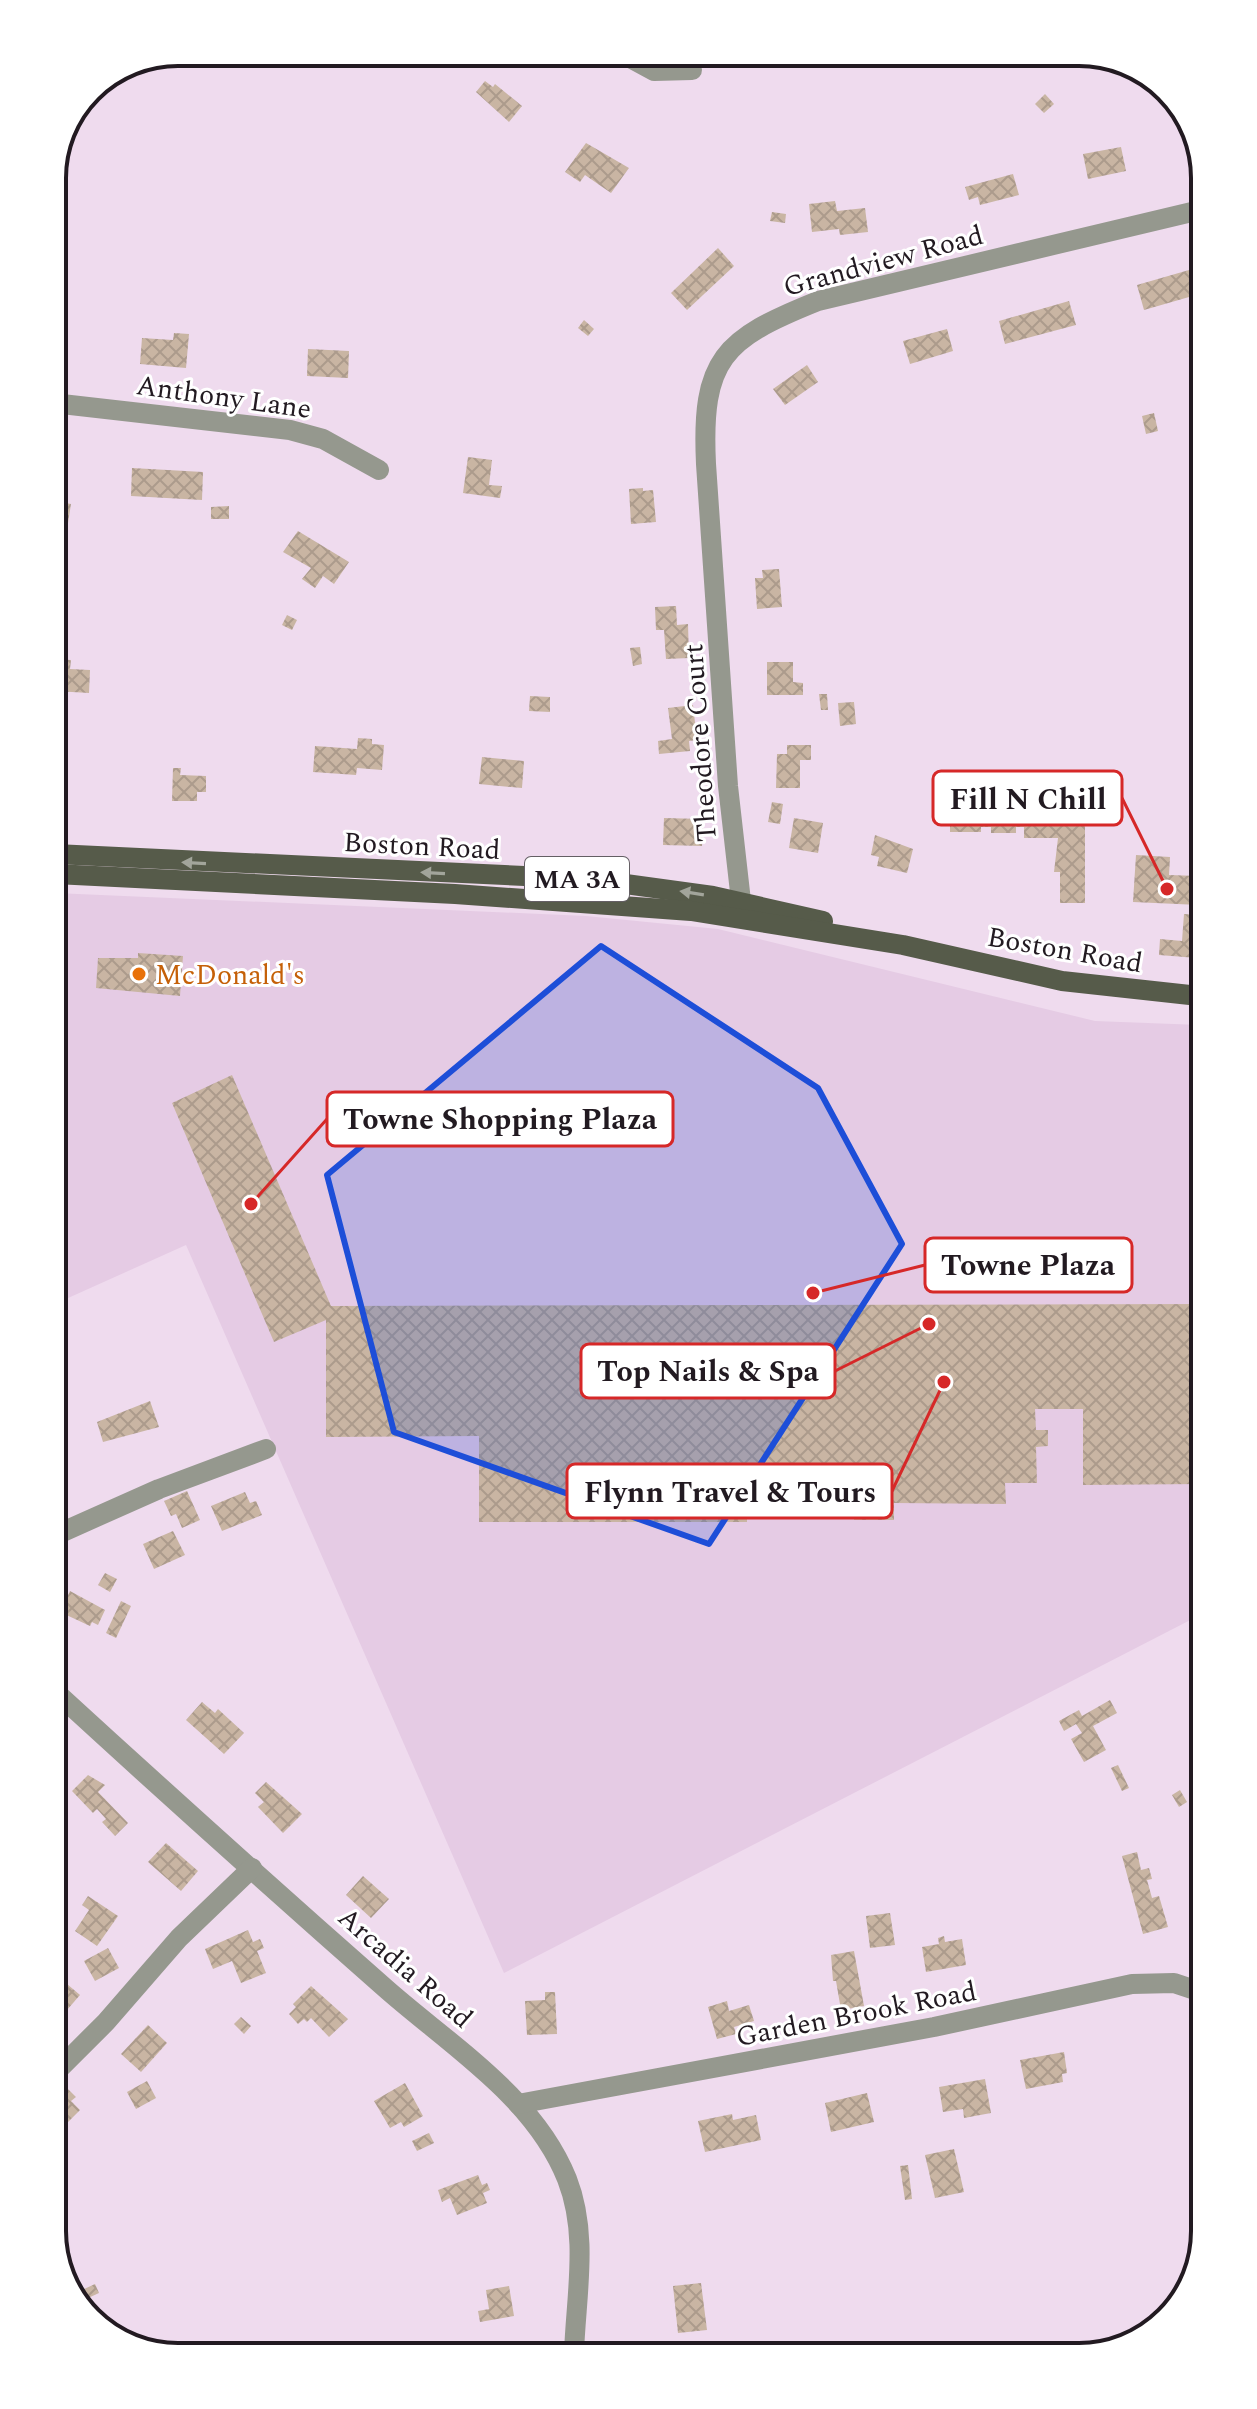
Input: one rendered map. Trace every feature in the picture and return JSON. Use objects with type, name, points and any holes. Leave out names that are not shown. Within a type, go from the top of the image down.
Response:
[{"type":"main road","name":"Boston Road","points":[[66,855],[589,879],[741,901],[820,920],[875,941]]},
{"type":"main road","name":"Boston Road","points":[[66,875],[631,904],[742,917],[875,941],[1062,981],[1191,995]]},
{"type":"street","points":[[645,66],[654,71],[692,70]]},
{"type":"street","name":"Grandview Road","points":[[716,579],[704,413],[713,376],[737,343],[765,323],[818,301],[1191,212]]},
{"type":"street","name":"Anthony Lane","points":[[66,404],[290,430],[323,439],[379,470]]},
{"type":"street","name":"Theodore Court","points":[[716,579],[728,786],[741,901]]},
{"type":"street","points":[[66,1530],[159,1489],[266,1449]]},
{"type":"street","name":"Arcadia Road","points":[[66,1701],[518,2104],[558,2160],[578,2217],[580,2247],[575,2343]]},
{"type":"street","points":[[66,2062],[106,2022],[179,1938],[252,1868]]},
{"type":"street","name":"Garden Brook Road","points":[[518,2104],[934,2027],[1132,1984],[1174,1983],[1191,1989]]},
{"type":"highlighted area","points":[[601,946],[818,1088],[902,1244],[709,1544],[394,1432],[327,1175]]},
{"type":"shaded area","points":[[66,893],[586,916],[718,929],[1095,1021],[1191,1025],[1191,1620],[504,1973],[186,1245],[66,1299]]},
{"type":"building","points":[[485,81],[493,87],[495,84],[522,106],[509,122],[476,92]]},
{"type":"building","points":[[1045,94],[1054,104],[1044,113],[1035,104]]},
{"type":"building","points":[[586,143],[629,168],[611,193],[585,175],[580,182],[565,172]]},
{"type":"building","points":[[1121,147],[1126,171],[1088,179],[1083,154]]},
{"type":"building","points":[[1013,174],[1019,195],[980,205],[978,197],[969,200],[965,187]]},
{"type":"building","points":[[835,201],[837,211],[865,208],[868,232],[840,235],[839,229],[812,232],[809,204]]},
{"type":"building","points":[[772,212],[786,214],[785,223],[770,221]]},
{"type":"building","points":[[718,248],[734,266],[687,310],[671,293]]},
{"type":"building","points":[[1191,269],[1191,296],[1144,310],[1137,285]]},
{"type":"building","points":[[1069,301],[1076,325],[1005,344],[999,321]]},
{"type":"building","points":[[584,320],[594,329],[588,336],[578,328]]},
{"type":"building","points":[[947,329],[953,351],[910,364],[903,341]]},
{"type":"building","points":[[174,333],[189,334],[186,368],[140,364],[142,338],[173,340]]},
{"type":"building","points":[[308,349],[349,351],[348,378],[307,376]]},
{"type":"building","points":[[807,365],[818,382],[785,405],[773,389]]},
{"type":"building","points":[[1154,413],[1158,431],[1146,434],[1142,416]]},
{"type":"building","points":[[468,457],[492,460],[489,485],[502,486],[500,498],[463,493]]},
{"type":"building","points":[[132,468],[203,472],[202,500],[131,496]]},
{"type":"building","points":[[643,488],[643,491],[653,490],[656,522],[631,524],[629,489]]},
{"type":"building","points":[[66,503],[71,504],[66,523]]},
{"type":"building","points":[[229,506],[229,519],[211,519],[211,507]]},
{"type":"building","points":[[298,531],[349,562],[334,584],[323,576],[315,588],[302,579],[311,568],[283,552]]},
{"type":"building","points":[[779,569],[782,607],[757,609],[755,578],[763,578],[762,570]]},
{"type":"building","points":[[676,606],[677,625],[688,624],[689,658],[666,659],[664,630],[656,630],[655,607]]},
{"type":"building","points":[[287,615],[297,620],[292,630],[282,625]]},
{"type":"building","points":[[640,647],[642,664],[633,666],[630,648]]},
{"type":"building","points":[[66,660],[71,660],[70,669],[90,670],[89,693],[66,692]]},
{"type":"building","points":[[767,662],[793,662],[793,682],[803,683],[803,695],[767,695]]},
{"type":"building","points":[[819,694],[827,694],[828,710],[821,710]]},
{"type":"building","points":[[530,696],[550,697],[550,712],[529,711]]},
{"type":"building","points":[[854,702],[856,724],[840,726],[838,703]]},
{"type":"building","points":[[693,705],[697,740],[689,741],[690,751],[659,754],[658,741],[672,739],[668,708]]},
{"type":"building","points":[[358,738],[372,739],[372,744],[384,745],[382,770],[357,768],[356,775],[313,772],[315,746],[357,749]]},
{"type":"building","points":[[787,745],[811,745],[811,760],[800,760],[800,788],[776,788],[777,754],[787,754]]},
{"type":"building","points":[[482,757],[524,761],[522,788],[479,784]]},
{"type":"building","points":[[173,768],[181,768],[180,775],[206,776],[206,792],[197,792],[197,801],[172,801]]},
{"type":"building","points":[[950,800],[1055,800],[1055,811],[1085,811],[1085,903],[1060,903],[1060,872],[1054,872],[1058,838],[1024,838],[1024,827],[1016,827],[1016,833],[991,833],[991,827],[981,827],[981,832],[950,832]]},
{"type":"building","points":[[772,802],[783,804],[780,824],[768,822]]},
{"type":"building","points":[[664,818],[703,819],[702,846],[663,845]]},
{"type":"building","points":[[794,818],[823,823],[818,853],[789,848]]},
{"type":"building","points":[[875,835],[913,849],[907,873],[877,866],[879,857],[871,855]]},
{"type":"building","points":[[1136,855],[1170,857],[1169,875],[1191,876],[1191,905],[1133,902]]},
{"type":"building","points":[[1184,914],[1191,914],[1191,958],[1159,955],[1160,939],[1182,941]]},
{"type":"building","name":"McDonald's","points":[[138,953],[183,956],[180,996],[96,988],[98,958],[138,958]]},
{"type":"building","points":[[232,1075],[331,1306],[1191,1304],[1191,1484],[1083,1485],[1083,1409],[1035,1409],[1036,1430],[1048,1430],[1048,1446],[1036,1447],[1037,1483],[1005,1483],[1006,1504],[894,1503],[894,1520],[854,1520],[855,1504],[747,1503],[747,1522],[479,1522],[479,1436],[326,1437],[326,1320],[274,1342],[172,1103]]},
{"type":"building","points":[[150,1401],[159,1427],[103,1442],[97,1422]]},
{"type":"building","points":[[187,1491],[200,1520],[182,1528],[176,1514],[171,1516],[164,1501]]},
{"type":"building","points":[[245,1492],[250,1503],[256,1501],[262,1515],[222,1531],[211,1506]]},
{"type":"building","points":[[173,1531],[185,1555],[154,1569],[143,1544]]},
{"type":"building","points":[[105,1573],[117,1579],[110,1592],[98,1585]]},
{"type":"building","points":[[70,1591],[105,1610],[98,1625],[92,1622],[90,1626],[66,1615],[66,1599]]},
{"type":"building","points":[[121,1601],[131,1606],[116,1638],[106,1633]]},
{"type":"building","points":[[1110,1700],[1117,1713],[1093,1726],[1106,1750],[1084,1762],[1071,1739],[1082,1733],[1076,1724],[1064,1731],[1059,1721],[1079,1710],[1082,1716]]},
{"type":"building","points":[[202,1702],[215,1713],[218,1709],[244,1733],[224,1754],[186,1720]]},
{"type":"building","points":[[1118,1765],[1129,1788],[1122,1791],[1111,1768]]},
{"type":"building","points":[[88,1775],[105,1785],[98,1792],[128,1823],[115,1836],[102,1822],[106,1819],[97,1809],[93,1813],[72,1791]]},
{"type":"building","points":[[266,1782],[302,1814],[283,1833],[258,1807],[264,1802],[255,1793]]},
{"type":"building","points":[[1180,1790],[1187,1802],[1179,1807],[1172,1795]]},
{"type":"building","points":[[166,1843],[198,1871],[181,1891],[148,1862]]},
{"type":"building","points":[[1137,1852],[1141,1870],[1149,1868],[1152,1879],[1147,1880],[1152,1898],[1159,1896],[1168,1927],[1143,1934],[1122,1856]]},
{"type":"building","points":[[363,1876],[389,1899],[371,1918],[346,1895]]},
{"type":"building","points":[[88,1896],[118,1916],[97,1946],[75,1931],[89,1910],[82,1905]]},
{"type":"building","points":[[890,1913],[895,1945],[870,1948],[866,1916]]},
{"type":"building","points":[[248,1930],[253,1942],[260,1939],[264,1948],[257,1951],[266,1973],[241,1983],[232,1961],[213,1969],[205,1949]]},
{"type":"building","points":[[944,1936],[945,1942],[962,1939],[966,1965],[926,1972],[922,1947],[939,1944],[938,1938]]},
{"type":"building","points":[[108,1948],[119,1968],[95,1981],[84,1961]]},
{"type":"building","points":[[854,1951],[864,2006],[841,2010],[836,1981],[833,1981],[831,1955]]},
{"type":"building","points":[[66,1983],[80,1995],[66,2011]]},
{"type":"building","points":[[311,1986],[348,2019],[329,2037],[311,2018],[298,2024],[289,2014],[296,2007],[293,2004]]},
{"type":"building","points":[[545,1992],[555,1992],[557,2034],[527,2035],[525,2001],[545,2000]]},
{"type":"building","points":[[727,2001],[729,2011],[749,2005],[754,2021],[734,2027],[736,2034],[717,2039],[708,2007]]},
{"type":"building","points":[[241,2017],[251,2026],[244,2034],[234,2024]]},
{"type":"building","points":[[148,2025],[167,2043],[141,2072],[121,2054]]},
{"type":"building","points":[[1064,2052],[1067,2073],[1062,2074],[1063,2082],[1026,2089],[1020,2060]]},
{"type":"building","points":[[985,2079],[991,2113],[964,2118],[963,2109],[943,2112],[939,2087]]},
{"type":"building","points":[[147,2081],[156,2098],[136,2109],[127,2092]]},
{"type":"building","points":[[405,2083],[423,2116],[404,2127],[401,2122],[390,2128],[374,2101]]},
{"type":"building","points":[[66,2087],[76,2097],[71,2101],[80,2110],[67,2123]]},
{"type":"building","points":[[867,2093],[874,2122],[831,2132],[825,2103]]},
{"type":"building","points":[[732,2114],[733,2120],[756,2115],[761,2140],[705,2152],[698,2121]]},
{"type":"building","points":[[429,2133],[434,2143],[417,2151],[412,2141]]},
{"type":"building","points":[[954,2149],[964,2192],[935,2198],[925,2155]]},
{"type":"building","points":[[908,2165],[912,2199],[905,2200],[900,2166]]},
{"type":"building","points":[[478,2175],[482,2185],[487,2183],[490,2190],[483,2193],[487,2203],[457,2215],[450,2198],[442,2202],[438,2190]]},
{"type":"building","points":[[701,2283],[707,2330],[678,2333],[673,2286]]},
{"type":"building","points":[[95,2284],[99,2293],[88,2298],[83,2290]]},
{"type":"building","points":[[509,2286],[514,2316],[480,2322],[478,2311],[489,2309],[486,2290]]},
{"type":"place","name":"Fill N Chill","points":[[1167,889]]},
{"type":"place","name":"McDonald's","points":[[139,974]]},
{"type":"place","name":"Towne Shopping Plaza","points":[[251,1204]]},
{"type":"place","name":"Towne Plaza","points":[[813,1293]]},
{"type":"place","name":"Top Nails & Spa","points":[[929,1324]]},
{"type":"place","name":"Flynn Travel & Tours","points":[[944,1382]]}]
